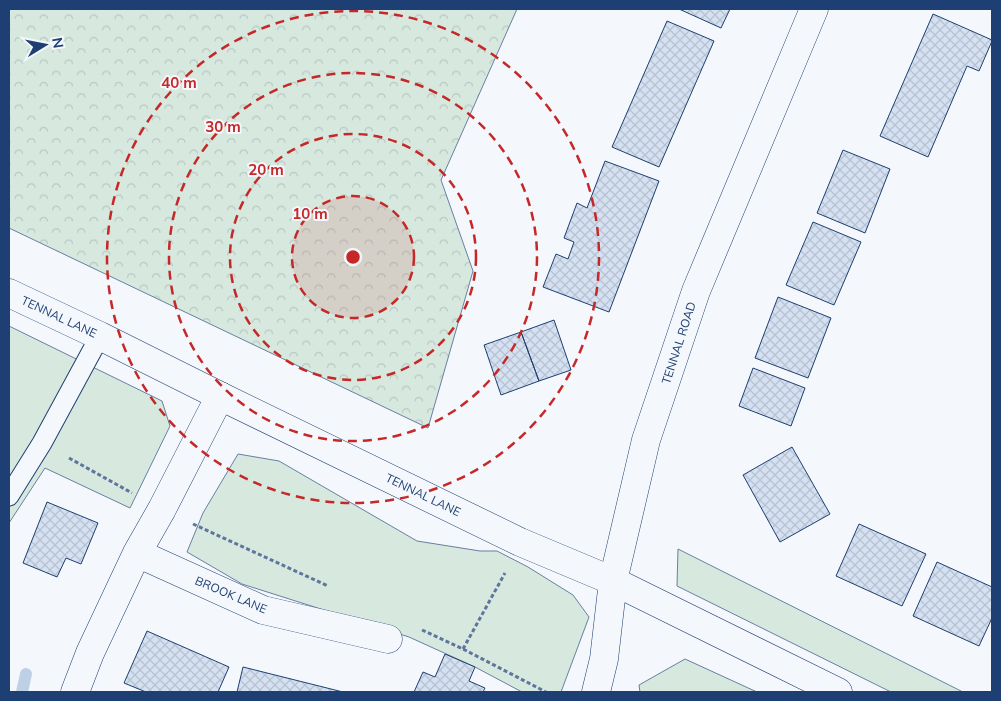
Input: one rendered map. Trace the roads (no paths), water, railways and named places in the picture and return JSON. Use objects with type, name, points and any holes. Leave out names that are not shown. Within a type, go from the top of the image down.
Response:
[{"type":"street","name":"TENNAL ROAD","points":[[596,692],[604,659],[613,581],[646,440],[696,291],[814,9]]},
{"type":"street","name":"TENNAL LANE","points":[[9,293],[520,542],[613,581],[838,692]]},
{"type":"street","points":[[75,692],[90,653],[137,553],[162,509],[220,396]]},
{"type":"street","name":"BROOK LANE","points":[[137,553],[263,610],[388,639]]},
{"type":"lane","points":[[9,496],[42,443],[100,336]]},
{"type":"waterway","points":[[22,692],[26,674]]}]
